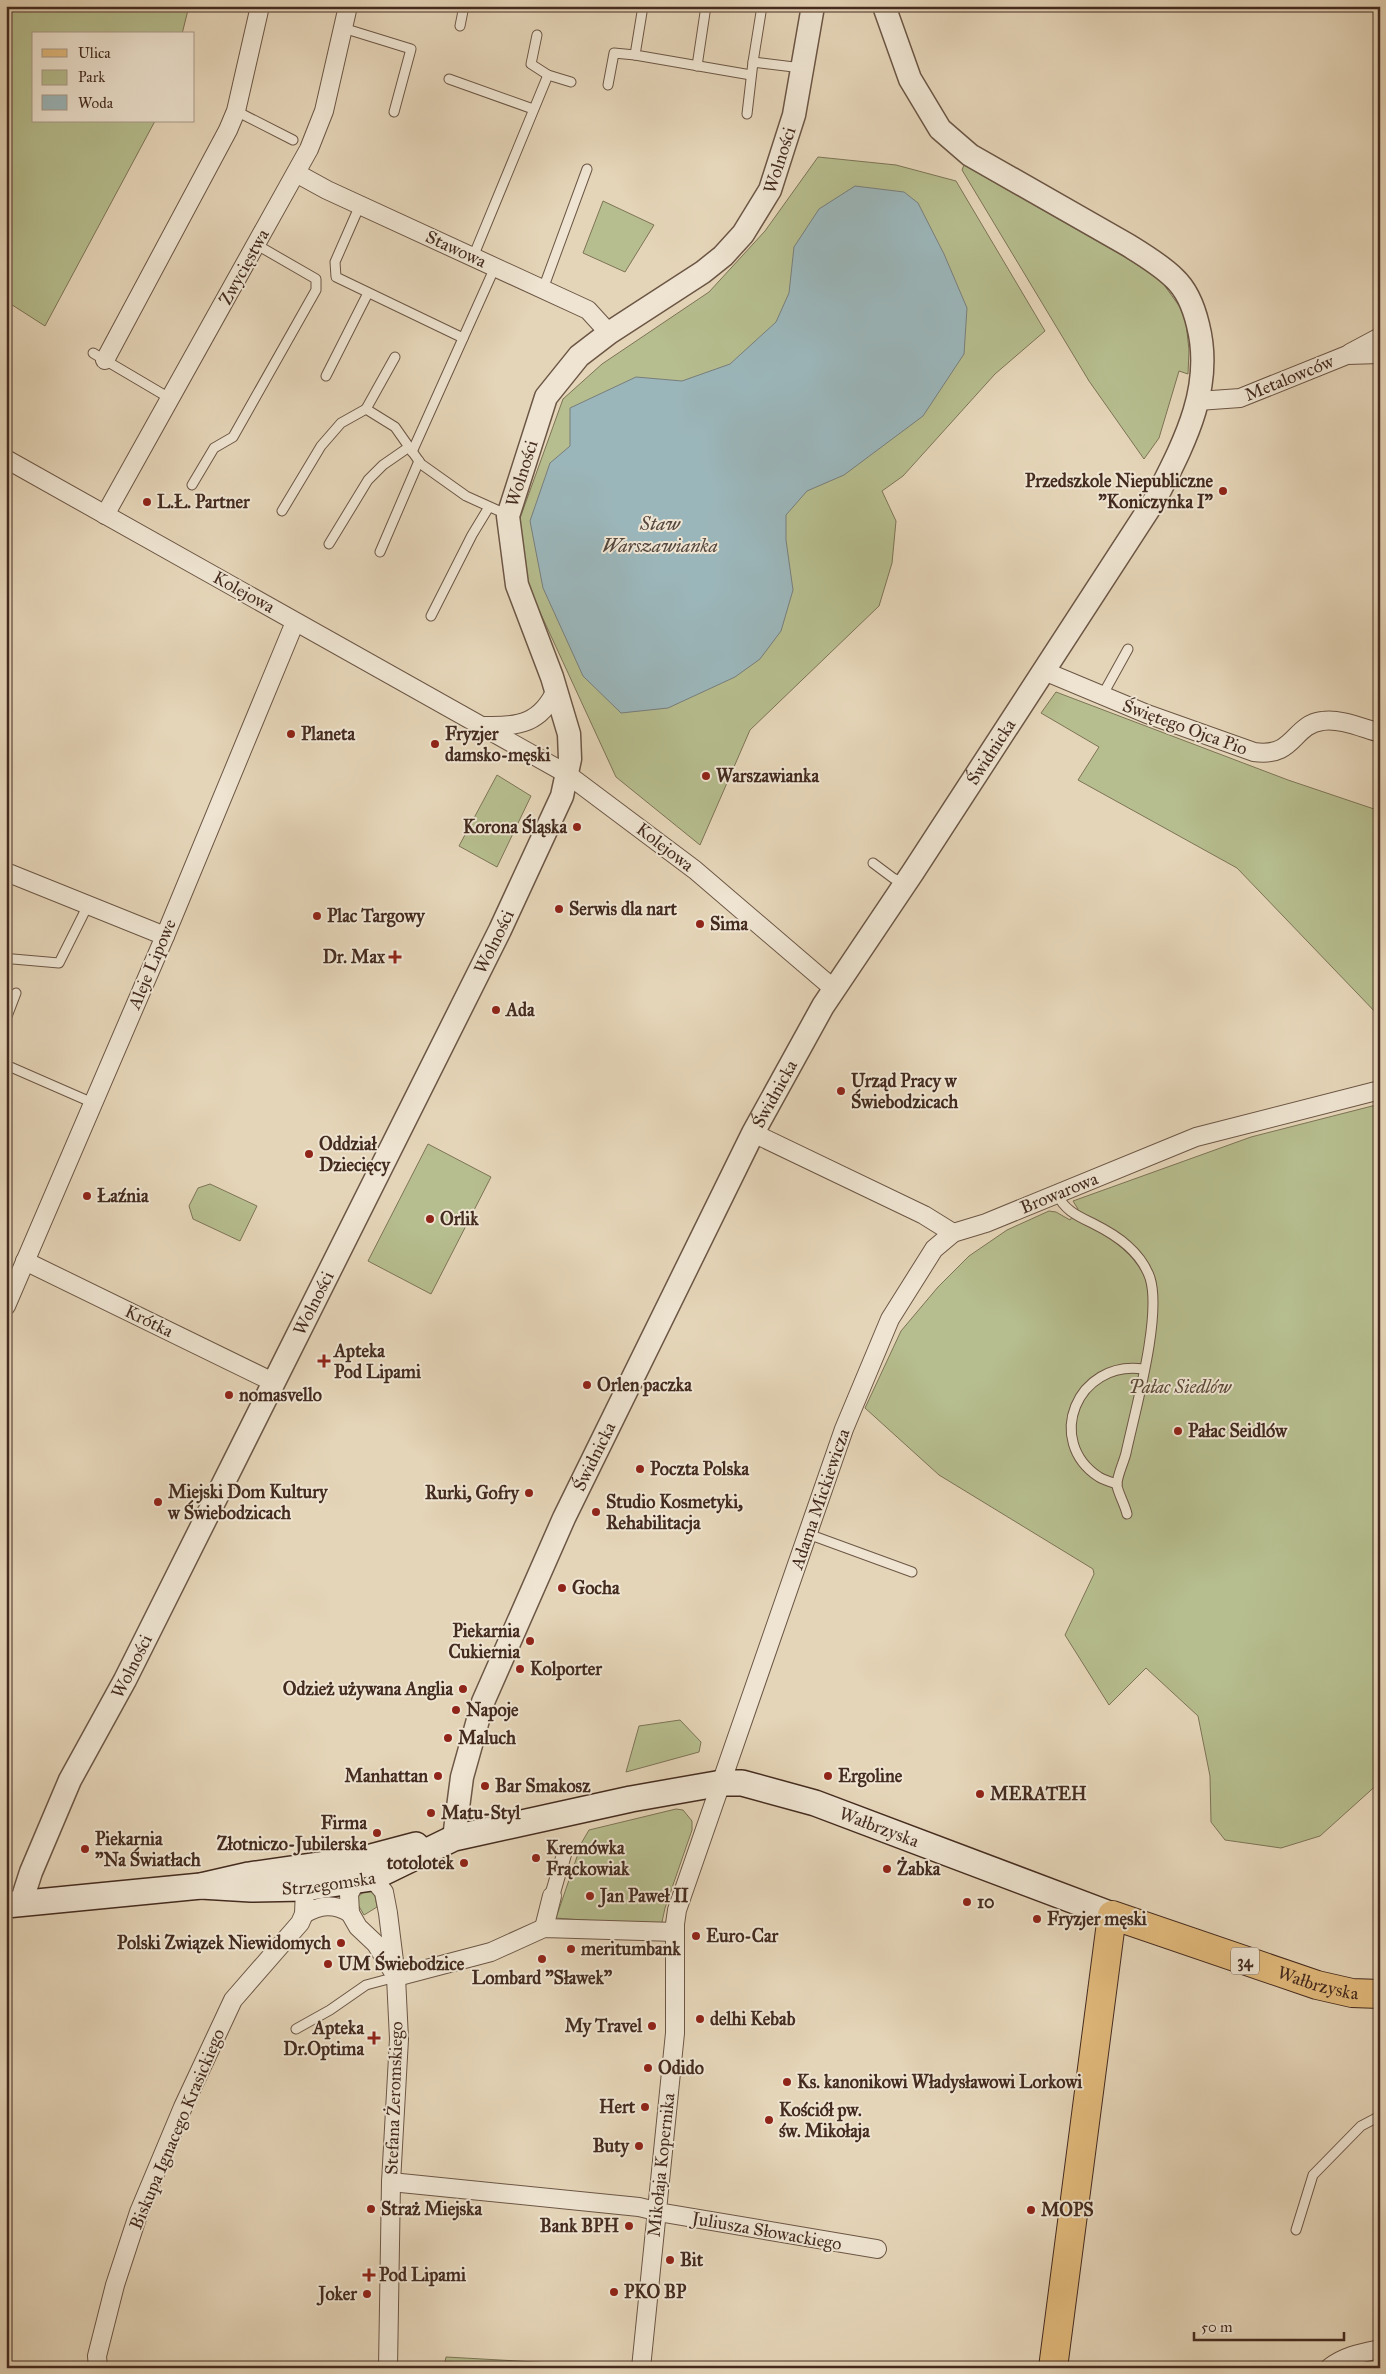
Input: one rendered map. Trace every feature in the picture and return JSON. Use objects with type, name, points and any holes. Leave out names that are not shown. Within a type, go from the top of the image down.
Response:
[{"type":"main road","name":"Wałbrzyska","points":[[450,1840],[631,1799],[722,1783],[742,1783],[815,1803],[1112,1915],[1317,1985],[1352,1993],[1380,1994]]},
{"type":"main road","name":"Strzegomska","points":[[201,1886],[251,1889],[305,1888],[425,1854],[450,1840]]},
{"type":"main road","name":"Strzegomska","points":[[14,1904],[201,1886],[248,1875],[284,1870],[366,1872]]},
{"type":"main road","points":[[1053,2368],[1112,1915]]},
{"type":"street","points":[[99,357],[223,140],[236,111],[260,6]]},
{"type":"street","name":"Zwycięstwa","points":[[105,514],[171,399],[309,149],[324,111],[348,6]]},
{"type":"street","name":"Wolności","points":[[14,1904],[31,1872],[70,1780],[125,1680],[504,921],[562,796],[570,760],[569,734],[556,690],[517,585],[499,511],[546,397],[579,356],[609,333],[703,272],[723,256],[743,234],[770,190],[794,115],[813,6]]},
{"type":"street","name":"Świdnicka","points":[[450,1840],[462,1777],[483,1702],[564,1518],[753,1133],[816,1017],[1044,672],[1156,498],[1185,436],[1198,402],[1203,372],[1204,347],[1194,307],[1176,279],[1154,261],[1128,245],[970,156],[940,129],[910,79],[884,6]]},
{"type":"street","name":"Stawowa","points":[[296,173],[360,205],[588,310],[609,333]]},
{"type":"street","points":[[1347,355],[1380,337]]},
{"type":"street","name":"Metalowców","points":[[1198,402],[1240,398],[1347,355],[1380,354]]},
{"type":"street","name":"Kolejowa","points":[[6,459],[567,774],[695,870],[834,989]]},
{"type":"street","name":"Aleje Lipowe","points":[[6,1306],[296,622]]},
{"type":"street","name":"Świętego Ojca Pio","points":[[1044,672],[1200,734],[1254,752],[1266,754],[1291,743],[1305,727],[1320,721],[1333,720],[1380,733]]},
{"type":"street","name":"Kolejowa","points":[[481,726],[508,726],[526,723],[545,710],[556,690]]},
{"type":"street","points":[[6,872],[164,936]]},
{"type":"street","name":"Browarowa","points":[[953,1233],[986,1223],[1196,1137],[1380,1090]]},
{"type":"street","points":[[753,1133],[924,1215],[953,1233]]},
{"type":"street","name":"Adama Mickiewicza","points":[[675,1932],[677,1910],[844,1429],[890,1319],[934,1249],[953,1233]]},
{"type":"street","name":"Krótka","points":[[25,1261],[273,1382]]},
{"type":"street","points":[[544,1928],[565,1851]]},
{"type":"street","points":[[284,1870],[305,1888],[304,1914]]},
{"type":"street","points":[[350,1912],[349,1894],[366,1872]]},
{"type":"street","name":"Stefana Żeromskiego","points":[[366,1872],[384,1892],[396,1977],[399,2039],[390,2182],[388,2368]]},
{"type":"street","points":[[304,1914],[314,1908],[325,1906],[339,1906],[350,1912]]},
{"type":"street","name":"Stefana Żeromskiego","points":[[350,1912],[358,1927],[376,1944],[396,1977]]},
{"type":"street","name":"Biskupa Ignacego Krasickiego","points":[[98,2368],[98,2356],[116,2285],[139,2212],[183,2107],[233,2000],[300,1922],[304,1914]]},
{"type":"street","points":[[396,1977],[491,1952],[544,1928],[675,1932]]},
{"type":"street","name":"Mikołaja Kopernika","points":[[641,2368],[675,2033],[675,1932]]},
{"type":"street","name":"Juliusza Słowackiego","points":[[390,2182],[639,2207],[656,2212],[877,2249]]},
{"type":"street","points":[[1329,2368],[1337,2361],[1355,2354],[1380,2349]]},
{"type":"lane","points":[[460,26],[464,6]]},
{"type":"lane","points":[[635,55],[642,6]]},
{"type":"lane","points":[[697,66],[706,6]]},
{"type":"lane","points":[[747,114],[762,6]]},
{"type":"lane","points":[[343,28],[411,49],[394,112]]},
{"type":"lane","points":[[537,35],[531,64],[548,75],[571,82]]},
{"type":"lane","points":[[608,85],[614,53],[752,75]]},
{"type":"lane","points":[[753,62],[802,68]]},
{"type":"lane","points":[[473,257],[548,75]]},
{"type":"lane","points":[[449,78],[534,109]]},
{"type":"lane","points":[[236,111],[293,140]]},
{"type":"lane","points":[[544,289],[587,169]]},
{"type":"lane","points":[[360,205],[335,262],[336,277],[463,338]]},
{"type":"lane","points":[[192,486],[214,448],[233,437],[316,290],[316,279],[257,245]]},
{"type":"lane","points":[[329,544],[368,480],[410,450],[495,267]]},
{"type":"lane","points":[[326,376],[368,293]]},
{"type":"lane","points":[[99,357],[171,399]]},
{"type":"lane","points":[[282,511],[321,446],[341,423],[366,409],[394,357]]},
{"type":"lane","points":[[366,409],[395,427],[418,461],[466,496],[499,511],[472,535],[431,616]]},
{"type":"lane","points":[[380,552],[418,461]]},
{"type":"lane","points":[[1102,696],[1128,649]]},
{"type":"lane","points":[[873,863],[893,878],[905,884]]},
{"type":"lane","points":[[13,959],[59,963],[88,906]]},
{"type":"lane","points":[[6,1019],[16,993]]},
{"type":"lane","points":[[6,1065],[92,1104]]},
{"type":"lane","points":[[1057,1194],[1062,1204],[1068,1210],[1120,1240],[1138,1256],[1144,1264],[1152,1286],[1155,1302],[1124,1462],[1117,1484],[1127,1514]]},
{"type":"lane","points":[[1117,1484],[1100,1478],[1089,1469],[1080,1457],[1074,1443],[1073,1413],[1084,1390],[1106,1373],[1124,1368],[1143,1369]]},
{"type":"lane","points":[[808,1534],[912,1572]]},
{"type":"lane","points":[[296,2029],[330,2010],[366,1985],[396,1977]]},
{"type":"lane","points":[[1296,2230],[1313,2175],[1361,2126],[1380,2116]]},
{"type":"green space","points":[[6,6],[189,6],[182,32],[32,32],[32,122],[154,122],[45,326],[6,301]]},
{"type":"green space","name":"Staw Warszawianka","points":[[818,157],[896,165],[956,181],[1045,331],[995,374],[903,476],[882,491],[896,521],[892,563],[879,606],[750,730],[700,845],[616,777],[527,584],[519,521],[563,399],[602,364],[709,292],[765,231]]},
{"type":"green space","points":[[964,165],[1135,263],[1162,282],[1185,314],[1189,350],[1188,374],[1179,371],[1159,438],[1144,459],[1089,381],[962,170]]},
{"type":"green space","points":[[603,201],[654,225],[625,272],[583,253]]},
{"type":"green space","points":[[1056,692],[1288,780],[1380,811],[1380,1017],[1237,868],[1078,780],[1099,747],[1041,713]]},
{"type":"green space","points":[[497,775],[531,796],[497,867],[459,846]]},
{"type":"green space","name":"Pałac Siedlów","points":[[1380,1104],[1380,1782],[1320,1836],[1281,1848],[1225,1840],[1211,1822],[1210,1776],[1198,1716],[1146,1668],[1109,1705],[1065,1635],[1094,1574],[1093,1569],[939,1475],[865,1408],[901,1331],[938,1287],[969,1256],[1007,1230],[1049,1211],[1056,1212],[1070,1220],[1078,1209],[1073,1201],[1251,1137]]},
{"type":"green space","name":"Orlik","points":[[428,1144],[491,1177],[431,1294],[368,1261]]},
{"type":"green space","points":[[210,1184],[257,1206],[240,1241],[193,1219],[189,1206],[198,1188]]},
{"type":"green space","points":[[680,1720],[701,1742],[699,1752],[626,1772],[639,1726]]},
{"type":"green space","points":[[676,1809],[683,1810],[692,1821],[692,1830],[662,1922],[656,1925],[647,1925],[556,1918],[582,1842],[589,1830]]},
{"type":"green space","points":[[367,1889],[374,1891],[377,1907],[364,1915],[357,1903],[358,1897]]},
{"type":"green space","points":[[446,2357],[572,2364],[572,2368],[445,2362]]},
{"type":"water","name":"Staw Warszawianka","points":[[855,186],[904,192],[918,203],[944,254],[967,308],[964,354],[923,416],[844,475],[807,491],[786,515],[786,540],[793,590],[781,631],[760,659],[735,677],[668,708],[621,713],[583,676],[543,588],[530,521],[550,463],[570,446],[570,408],[636,377],[682,381],[730,364],[776,322],[789,293],[794,247],[819,209]]},
{"type":"place","name":"Przedszkole Niepubliczne \"Koniczynka I\"","points":[[1223,491]]},
{"type":"place","name":"L.Ł. Partner","points":[[147,502]]},
{"type":"place","name":"Planeta","points":[[291,734]]},
{"type":"place","name":"Fryzjer damsko-męski","points":[[435,744]]},
{"type":"place","name":"Warszawianka","points":[[706,776]]},
{"type":"place","name":"Korona Śląska","points":[[577,827]]},
{"type":"place","name":"Serwis dla nart","points":[[559,909]]},
{"type":"place","name":"Plac Targowy","points":[[317,916]]},
{"type":"place","name":"Sima","points":[[700,924]]},
{"type":"place","name":"Dr. Max","points":[[395,957]]},
{"type":"place","name":"Ada","points":[[496,1010]]},
{"type":"place","name":"Urząd Pracy w Świebodzicach","points":[[841,1091]]},
{"type":"place","name":"Oddział Dziecięcy","points":[[309,1154]]},
{"type":"place","name":"Łaźnia","points":[[87,1196]]},
{"type":"place","name":"Orlik","points":[[430,1219]]},
{"type":"place","name":"Apteka Pod Lipami","points":[[324,1361]]},
{"type":"place","name":"Orlen paczka","points":[[587,1385]]},
{"type":"place","name":"nomasvello","points":[[229,1395]]},
{"type":"place","name":"Pałac Seidlów","points":[[1178,1431]]},
{"type":"place","name":"Poczta Polska","points":[[640,1469]]},
{"type":"place","name":"Rurki, Gofry","points":[[529,1493]]},
{"type":"place","name":"Miejski Dom Kultury w Świebodzicach","points":[[158,1502]]},
{"type":"place","name":"Studio Kosmetyki, Rehabilitacja","points":[[596,1512]]},
{"type":"place","name":"Gocha","points":[[562,1588]]},
{"type":"place","name":"Piekarnia Cukiernia","points":[[530,1641]]},
{"type":"place","name":"Kolporter","points":[[520,1669]]},
{"type":"place","name":"Odzież używana Anglia","points":[[463,1689]]},
{"type":"place","name":"Napoje","points":[[456,1710]]},
{"type":"place","name":"Maluch","points":[[448,1738]]},
{"type":"place","name":"Manhattan","points":[[438,1776]]},
{"type":"place","name":"Ergoline","points":[[828,1776]]},
{"type":"place","name":"Bar Smakosz","points":[[485,1786]]},
{"type":"place","name":"MERATEH","points":[[980,1794]]},
{"type":"place","name":"Matu-Styl","points":[[431,1813]]},
{"type":"place","name":"Firma Złotniczo-Jubilerska","points":[[377,1833]]},
{"type":"place","name":"Piekarnia \"Na Światłach","points":[[85,1849]]},
{"type":"place","name":"Kremówka Frąckowiak","points":[[536,1858]]},
{"type":"place","name":"totolotek","points":[[464,1863]]},
{"type":"place","name":"Żabka","points":[[887,1869]]},
{"type":"place","name":"Jan Paweł II","points":[[590,1896]]},
{"type":"place","name":"10","points":[[967,1902]]},
{"type":"place","name":"Fryzjer męski","points":[[1037,1919]]},
{"type":"place","name":"Euro-Car","points":[[696,1936]]},
{"type":"place","name":"Polski Związek Niewidomych","points":[[341,1943]]},
{"type":"place","name":"meritumbank","points":[[571,1949]]},
{"type":"place","name":"Lombard \"Sławek\"","points":[[542,1959]]},
{"type":"place","name":"UM Świebodzice","points":[[328,1964]]},
{"type":"place","name":"delhi Kebab","points":[[700,2019]]},
{"type":"place","name":"My Travel","points":[[652,2026]]},
{"type":"place","name":"Apteka Dr.Optima","points":[[374,2038]]},
{"type":"place","name":"Odido","points":[[648,2068]]},
{"type":"place","name":"Ks. kanonikowi Władysławowi Lorkowi","points":[[787,2082]]},
{"type":"place","name":"Hert","points":[[645,2107]]},
{"type":"place","name":"Kościół pw. św. Mikołaja","points":[[769,2120]]},
{"type":"place","name":"Buty","points":[[639,2146]]},
{"type":"place","name":"Straż Miejska","points":[[371,2209]]},
{"type":"place","name":"MOPS","points":[[1031,2210]]},
{"type":"place","name":"Bank BPH","points":[[629,2226]]},
{"type":"place","name":"Bit","points":[[670,2260]]},
{"type":"place","name":"Pod Lipami","points":[[369,2275]]},
{"type":"place","name":"PKO BP","points":[[614,2292]]},
{"type":"place","name":"Joker","points":[[367,2294]]}]
